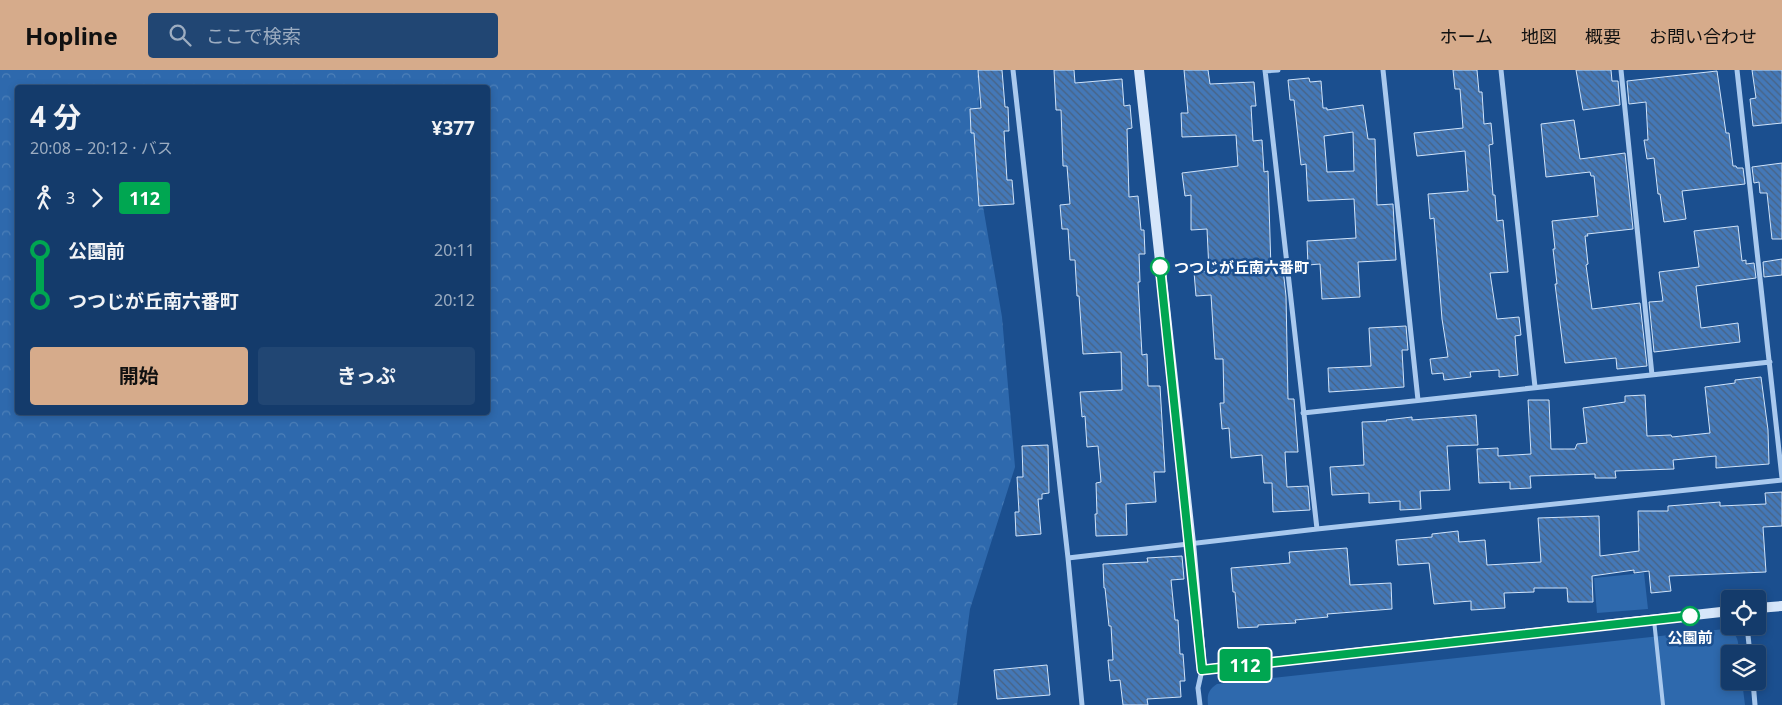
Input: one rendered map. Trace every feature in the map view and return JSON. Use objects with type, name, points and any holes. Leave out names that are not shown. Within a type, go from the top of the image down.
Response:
[{"type":"street","points":[[1013,70],[1068,558],[1082,705]]},
{"type":"street","points":[[1139,70],[1190,544],[1202,670],[1198,688],[1200,705]]},
{"type":"street","points":[[1278,70],[1265,71],[1317,529]]},
{"type":"street","points":[[1383,70],[1418,400]]},
{"type":"street","points":[[1501,70],[1535,387]]},
{"type":"street","points":[[1621,70],[1652,375]]},
{"type":"street","points":[[1068,558],[1782,479],[1737,70]]},
{"type":"street","points":[[1303,413],[1770,362]]},
{"type":"street","points":[[1766,607],[1782,606]]},
{"type":"street","points":[[1202,670],[1721,613]]},
{"type":"street","points":[[1754,690],[1756,705]]},
{"type":"lane","points":[[1654,620],[1663,705]]},
{"type":"green space","points":[[0,70],[982,70],[979,98],[978,177],[1002,317],[1015,467],[970,609],[957,705],[0,705]]},
{"type":"green space","points":[[1644,573],[1648,609],[1597,613],[1594,578]]},
{"type":"green space","points":[[1721,629],[1721,635],[1735,635],[1738,645],[1721,645],[1721,690],[1743,690],[1745,705],[1208,705],[1209,693],[1217,684]]},
{"type":"building","points":[[978,70],[1002,70],[1005,107],[1008,107],[1009,131],[1004,131],[1007,180],[1012,180],[1014,204],[979,206],[974,133],[971,133],[970,109],[981,108]]},
{"type":"building","points":[[1054,70],[1074,70],[1075,83],[1122,79],[1124,106],[1130,105],[1132,128],[1127,129],[1129,197],[1138,196],[1141,230],[1144,230],[1145,254],[1139,254],[1140,282],[1138,282],[1142,355],[1147,354],[1148,386],[1160,386],[1165,472],[1154,472],[1156,502],[1126,504],[1127,535],[1096,536],[1096,483],[1101,482],[1098,446],[1087,447],[1085,416],[1082,417],[1080,392],[1122,390],[1121,352],[1083,354],[1075,260],[1070,260],[1068,229],[1062,229],[1060,205],[1070,204],[1067,166],[1063,166],[1061,110],[1056,110]]},
{"type":"building","points":[[1184,70],[1208,70],[1210,84],[1254,82],[1256,106],[1251,106],[1253,141],[1262,140],[1264,172],[1268,171],[1271,269],[1283,269],[1286,296],[1288,399],[1294,399],[1298,452],[1285,452],[1287,487],[1308,486],[1310,510],[1273,512],[1272,483],[1264,483],[1262,455],[1231,458],[1229,428],[1222,429],[1220,403],[1224,403],[1223,359],[1215,359],[1211,295],[1196,296],[1194,272],[1209,271],[1207,229],[1191,230],[1191,195],[1185,196],[1182,173],[1238,166],[1236,135],[1182,137],[1181,113],[1188,113]]},
{"type":"building","points":[[1453,70],[1477,70],[1479,92],[1482,92],[1484,124],[1491,123],[1493,144],[1489,145],[1493,195],[1495,195],[1497,221],[1503,220],[1508,272],[1490,273],[1497,319],[1519,317],[1521,335],[1515,336],[1518,375],[1499,377],[1499,370],[1470,372],[1471,377],[1444,380],[1443,373],[1432,374],[1430,359],[1448,357],[1442,319],[1434,218],[1430,219],[1428,194],[1468,191],[1465,151],[1417,156],[1414,133],[1463,128],[1460,89],[1455,89]]},
{"type":"building","points":[[1576,70],[1611,70],[1612,81],[1618,81],[1620,105],[1583,110]]},
{"type":"building","points":[[1752,70],[1782,70],[1782,123],[1753,126],[1750,99],[1756,98]]},
{"type":"building","points":[[1717,71],[1726,133],[1729,133],[1733,166],[1743,168],[1745,184],[1682,191],[1686,219],[1664,222],[1660,194],[1658,194],[1654,158],[1647,159],[1644,140],[1648,140],[1646,102],[1629,104],[1627,81]]},
{"type":"building","points":[[1309,78],[1310,82],[1321,81],[1323,108],[1327,108],[1327,110],[1363,105],[1368,139],[1375,139],[1377,205],[1393,204],[1396,260],[1358,262],[1360,297],[1322,299],[1320,264],[1308,265],[1307,241],[1356,238],[1354,199],[1308,201],[1306,164],[1301,165],[1294,100],[1290,100],[1288,80]],"holes":[[[1353,132],[1354,171],[1327,172],[1324,136]]]},
{"type":"building","points":[[1574,120],[1580,159],[1625,153],[1633,229],[1587,234],[1588,236],[1585,236],[1588,264],[1586,265],[1592,309],[1640,303],[1647,366],[1617,369],[1616,358],[1565,363],[1555,284],[1557,284],[1552,221],[1598,216],[1594,176],[1591,176],[1590,172],[1546,177],[1541,124]]},
{"type":"building","points":[[1782,163],[1782,239],[1772,239],[1767,193],[1760,193],[1759,182],[1754,183],[1752,167]]},
{"type":"building","points":[[1738,226],[1742,261],[1746,260],[1746,264],[1754,263],[1756,278],[1696,286],[1701,328],[1738,323],[1740,342],[1654,352],[1649,302],[1663,301],[1659,272],[1699,267],[1694,231]]},
{"type":"building","points":[[1782,259],[1782,275],[1764,277],[1763,262]]},
{"type":"building","points":[[1406,326],[1408,350],[1402,350],[1404,387],[1329,392],[1328,368],[1371,366],[1369,328]]},
{"type":"building","points":[[1761,377],[1768,430],[1769,464],[1716,468],[1716,456],[1673,460],[1674,469],[1615,471],[1616,478],[1595,478],[1595,474],[1530,476],[1531,488],[1510,489],[1510,482],[1479,483],[1477,449],[1498,448],[1498,456],[1531,454],[1528,400],[1549,400],[1551,449],[1575,449],[1577,444],[1587,443],[1583,408],[1625,402],[1625,396],[1645,395],[1647,436],[1671,435],[1672,437],[1710,433],[1705,387],[1735,383],[1735,380]]},
{"type":"building","points":[[1476,415],[1478,445],[1447,446],[1450,490],[1420,491],[1421,509],[1400,510],[1400,501],[1369,503],[1369,493],[1332,495],[1330,467],[1364,465],[1362,422],[1412,417],[1412,420]]},
{"type":"building","points":[[1048,445],[1049,493],[1042,494],[1042,499],[1038,499],[1041,534],[1016,536],[1015,512],[1019,512],[1017,477],[1023,477],[1022,446]]},
{"type":"building","points":[[1782,492],[1782,526],[1763,527],[1766,572],[1669,576],[1671,591],[1651,593],[1649,571],[1634,573],[1634,570],[1592,576],[1593,602],[1568,602],[1567,588],[1534,588],[1534,592],[1504,593],[1505,608],[1471,610],[1471,601],[1434,604],[1429,563],[1398,565],[1396,540],[1432,537],[1432,534],[1458,531],[1459,542],[1485,540],[1487,565],[1541,562],[1538,518],[1599,516],[1600,556],[1639,551],[1638,511],[1668,511],[1668,506],[1720,502],[1720,506],[1766,504],[1765,493]]},
{"type":"building","points":[[1347,548],[1350,585],[1391,583],[1392,609],[1327,614],[1328,617],[1295,620],[1296,623],[1238,628],[1231,568],[1290,563],[1289,552]]},
{"type":"building","points":[[1182,556],[1184,579],[1171,580],[1175,620],[1178,620],[1180,654],[1183,654],[1185,681],[1180,681],[1181,697],[1147,699],[1148,705],[1123,705],[1120,680],[1110,681],[1108,660],[1113,660],[1111,626],[1109,626],[1104,588],[1103,564],[1148,562],[1147,558]]},
{"type":"building","points":[[1047,665],[1050,695],[997,699],[994,670]]},
{"type":"bus line","name":"112","points":[[1160,267],[1202,670],[1690,616]]},
{"type":"place","name":"つつじが丘南六番町","points":[[1160,267]]},
{"type":"place","name":"公園前","points":[[1690,616]]}]
